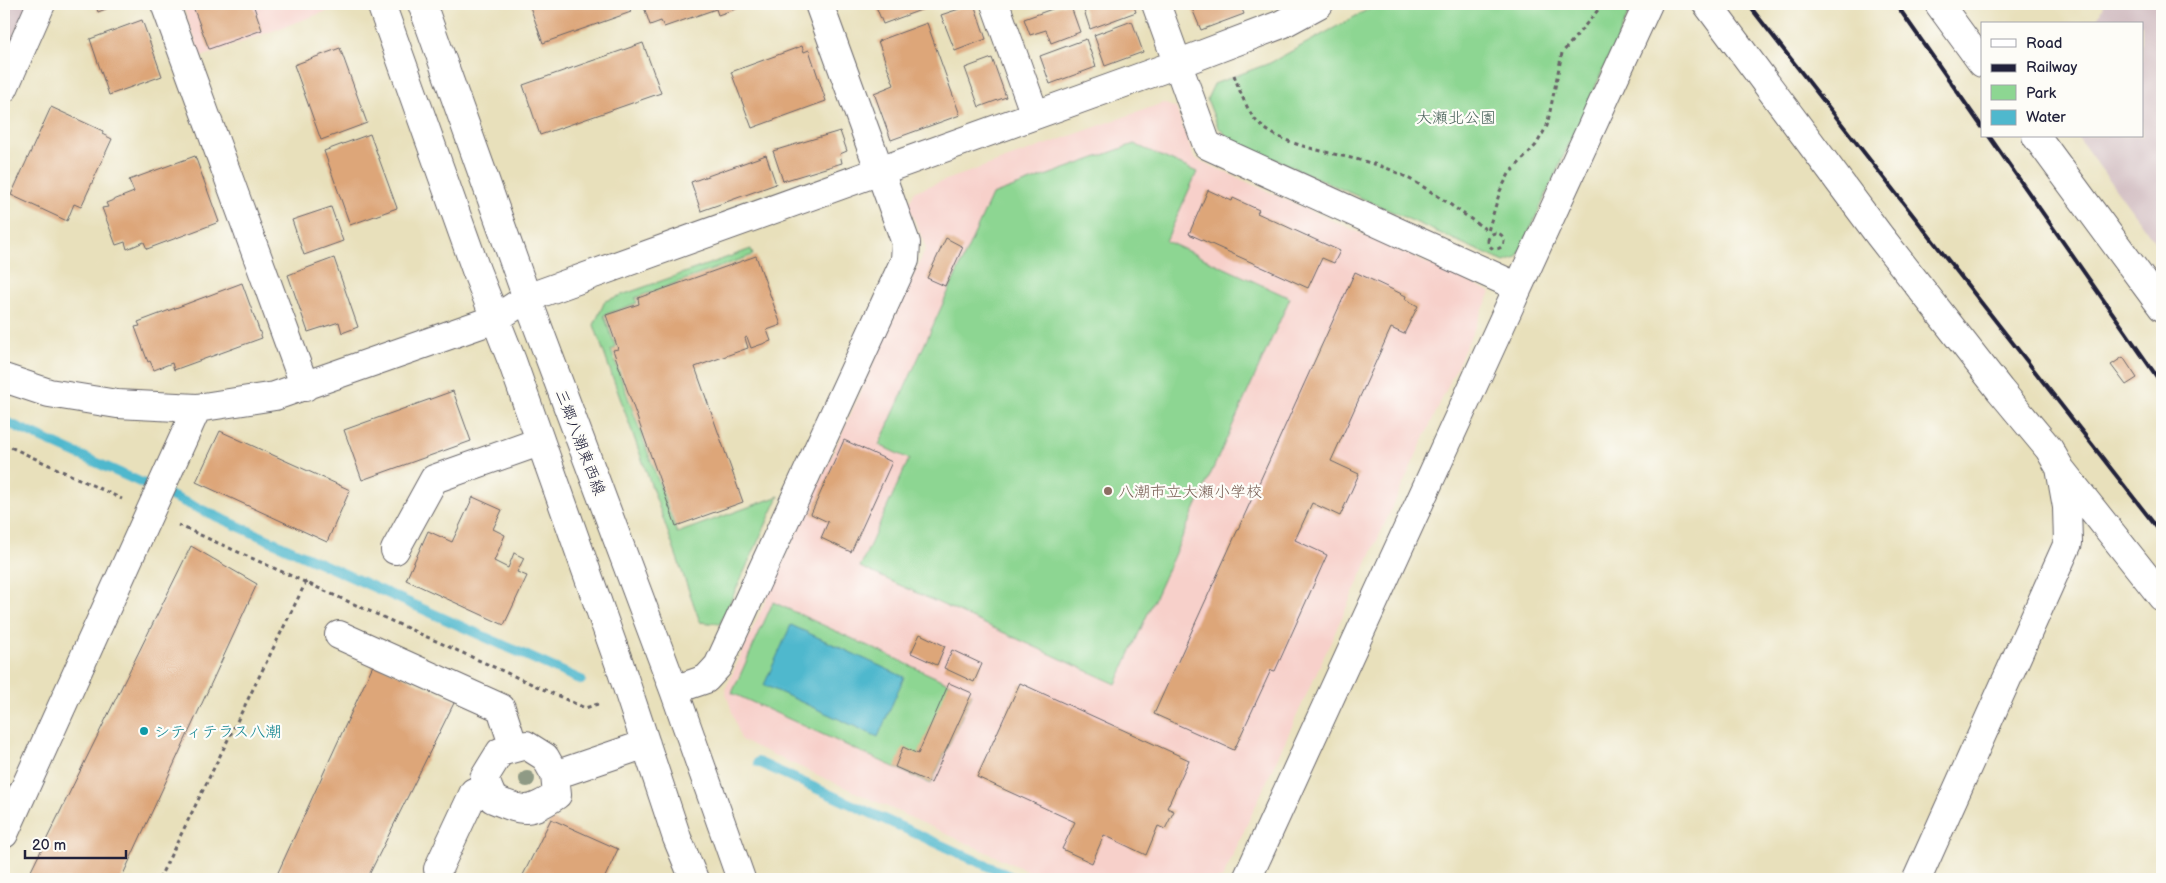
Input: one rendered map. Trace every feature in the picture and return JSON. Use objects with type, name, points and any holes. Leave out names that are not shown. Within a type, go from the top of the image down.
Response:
[{"type":"street","points":[[4,88],[41,4]]},
{"type":"street","points":[[165,4],[305,387]]},
{"type":"street","points":[[381,4],[512,361],[677,838],[694,879]]},
{"type":"street","name":"三郷八潮東西線","points":[[422,4],[527,298],[674,690],[741,879]]},
{"type":"street","points":[[674,690],[706,680],[718,666],[905,260],[906,243],[819,4]]},
{"type":"street","points":[[995,4],[1035,115]]},
{"type":"street","points":[[1156,4],[1207,145],[1518,287]]},
{"type":"street","points":[[4,378],[49,393],[108,402],[197,408],[275,396],[495,319],[527,298],[1177,64],[1282,24],[1319,4]]},
{"type":"street","points":[[1246,879],[1648,4]]},
{"type":"street","points":[[1707,4],[1878,235],[2000,390],[2049,448],[2060,468],[2162,597]]},
{"type":"street","points":[[1946,6],[1981,61]]},
{"type":"street","points":[[2037,138],[2162,307]]},
{"type":"street","points":[[4,834],[197,408]]},
{"type":"street","points":[[395,550],[434,479],[539,442]]},
{"type":"street","points":[[1917,879],[2068,543],[2067,506],[2060,468]]},
{"type":"street","points":[[339,634],[502,708],[514,748]]},
{"type":"street","points":[[526,744],[545,757],[555,775],[557,795],[539,807],[520,810],[493,798],[484,778],[500,752],[514,748],[526,744]]},
{"type":"street","points":[[555,775],[646,744]]},
{"type":"street","points":[[438,869],[474,792],[488,787]]},
{"type":"path","points":[[1232,68],[1254,118],[1277,137],[1299,145],[1366,160],[1393,171],[1431,193],[1490,233],[1500,191],[1509,174],[1536,145],[1546,126],[1562,53],[1602,4]]},
{"type":"path","points":[[4,444],[150,512],[585,708],[598,704]]},
{"type":"path","points":[[159,879],[306,582]]},
{"type":"shaded area","points":[[4,4],[28,4],[4,57]]},
{"type":"shaded area","points":[[182,4],[331,4],[333,9],[201,57]]},
{"type":"shaded area","points":[[2104,4],[2162,4],[2162,252],[2078,138],[2144,138],[2144,22],[2096,22]]},
{"type":"shaded area","name":"八潮市立大瀬小学校","points":[[1163,103],[1176,108],[1194,158],[1491,292],[1222,879],[1045,879],[741,740],[725,690],[926,248],[908,205],[915,191]]},
{"type":"green space","name":"大瀬北公園","points":[[1378,4],[1633,4],[1517,258],[1504,262],[1230,139],[1218,127],[1207,99],[1214,84],[1270,63]]},
{"type":"green space","points":[[1134,144],[1197,172],[1166,241],[1290,298],[1116,684],[860,567],[909,459],[879,445],[992,195]]},
{"type":"green space","points":[[751,249],[753,255],[635,298],[637,303],[604,315],[616,348],[611,350],[677,533],[779,496],[720,624],[700,622],[594,325],[605,301]]},
{"type":"green space","points":[[773,602],[972,694],[931,784],[732,693]]},
{"type":"water","points":[[791,625],[904,677],[878,737],[764,685]]},
{"type":"building","points":[[95,4],[119,4],[98,12]]},
{"type":"building","points":[[192,4],[253,4],[262,30],[209,49]]},
{"type":"building","points":[[529,4],[628,4],[631,12],[543,43]]},
{"type":"building","points":[[643,4],[750,4],[718,15],[716,9],[664,27],[661,21],[650,25]]},
{"type":"building","points":[[875,4],[937,4],[883,24]]},
{"type":"building","points":[[974,4],[986,39],[955,51],[941,15]]},
{"type":"building","points":[[1070,4],[1080,32],[1051,43],[1046,30],[1030,35],[1024,19]]},
{"type":"building","points":[[1082,4],[1133,4],[1136,12],[1090,29]]},
{"type":"building","points":[[1190,4],[1240,4],[1244,14],[1201,30]]},
{"type":"building","points":[[142,20],[162,76],[109,95],[90,39]]},
{"type":"building","points":[[1132,21],[1143,52],[1105,66],[1094,35]]},
{"type":"building","points":[[927,23],[960,115],[891,140],[874,93],[894,85],[878,41]]},
{"type":"building","points":[[1086,39],[1096,67],[1050,84],[1040,56]]},
{"type":"building","points":[[643,43],[661,93],[540,135],[523,85]]},
{"type":"building","points":[[802,46],[804,52],[809,50],[826,101],[752,128],[731,72]]},
{"type":"building","points":[[340,48],[367,123],[321,140],[294,65]]},
{"type":"building","points":[[992,58],[1006,97],[979,107],[965,68]]},
{"type":"building","points":[[51,107],[103,131],[102,134],[112,139],[81,207],[74,204],[67,221],[11,195]]},
{"type":"building","points":[[840,131],[847,151],[840,154],[842,163],[783,181],[773,151]]},
{"type":"building","points":[[370,134],[397,208],[350,225],[324,151]]},
{"type":"building","points":[[766,155],[776,184],[701,211],[691,182]]},
{"type":"building","points":[[195,156],[219,222],[147,249],[144,242],[127,249],[125,242],[116,245],[102,208],[108,207],[106,203],[134,192],[129,180]]},
{"type":"building","points":[[1208,190],[1232,201],[1233,198],[1259,210],[1257,213],[1340,251],[1334,263],[1322,258],[1308,288],[1189,234]]},
{"type":"building","points":[[331,207],[343,241],[304,255],[292,220]]},
{"type":"building","points":[[946,238],[963,247],[945,286],[927,278]]},
{"type":"building","points":[[756,256],[781,325],[767,330],[771,341],[751,348],[747,337],[745,338],[748,348],[695,367],[743,502],[676,526],[613,350],[618,349],[606,315],[639,304],[638,298]]},
{"type":"building","points":[[334,258],[358,327],[342,333],[339,322],[308,332],[288,275]]},
{"type":"building","points":[[1355,272],[1406,296],[1405,299],[1418,306],[1404,334],[1391,328],[1331,461],[1359,474],[1340,516],[1312,503],[1295,540],[1327,555],[1275,671],[1271,670],[1234,750],[1154,714]]},
{"type":"building","points":[[242,283],[262,338],[174,370],[172,363],[154,370],[150,361],[148,362],[135,327],[140,326],[138,322]]},
{"type":"building","points":[[2123,357],[2137,378],[2126,385],[2111,365]]},
{"type":"building","points":[[453,391],[471,441],[362,480],[344,430]]},
{"type":"building","points":[[220,431],[350,490],[327,542],[196,482]]},
{"type":"building","points":[[844,440],[892,462],[851,552],[821,538],[828,522],[811,514]]},
{"type":"building","points":[[473,497],[502,510],[493,529],[505,535],[494,561],[508,568],[514,553],[524,558],[517,572],[527,576],[504,625],[406,580],[428,531],[452,542]]},
{"type":"building","name":"シティテラス八潮","points":[[191,546],[257,584],[121,879],[27,879]]},
{"type":"building","points":[[920,634],[945,646],[937,665],[911,653]]},
{"type":"building","points":[[952,650],[982,664],[974,682],[944,668]]},
{"type":"building","points":[[374,663],[455,701],[367,879],[275,879]]},
{"type":"building","points":[[949,683],[972,693],[931,783],[895,767],[903,747],[918,754]]},
{"type":"building","points":[[1020,683],[1189,760],[1167,808],[1174,811],[1165,829],[1158,826],[1146,855],[1104,835],[1092,863],[1062,849],[1075,822],[977,777]]},
{"type":"building","points":[[551,819],[618,849],[604,879],[521,879]]},
{"type":"waterway","points":[[4,421],[581,680]]},
{"type":"waterway","points":[[758,762],[1016,879]]},
{"type":"railway","points":[[1748,4],[2162,534]]},
{"type":"railway","points":[[1896,4],[1981,126]]},
{"type":"railway","points":[[1990,138],[2162,384]]},
{"type":"place","name":"八潮市立大瀬小学校","points":[[1108,491]]},
{"type":"place","name":"シティテラス八潮","points":[[144,731]]}]
